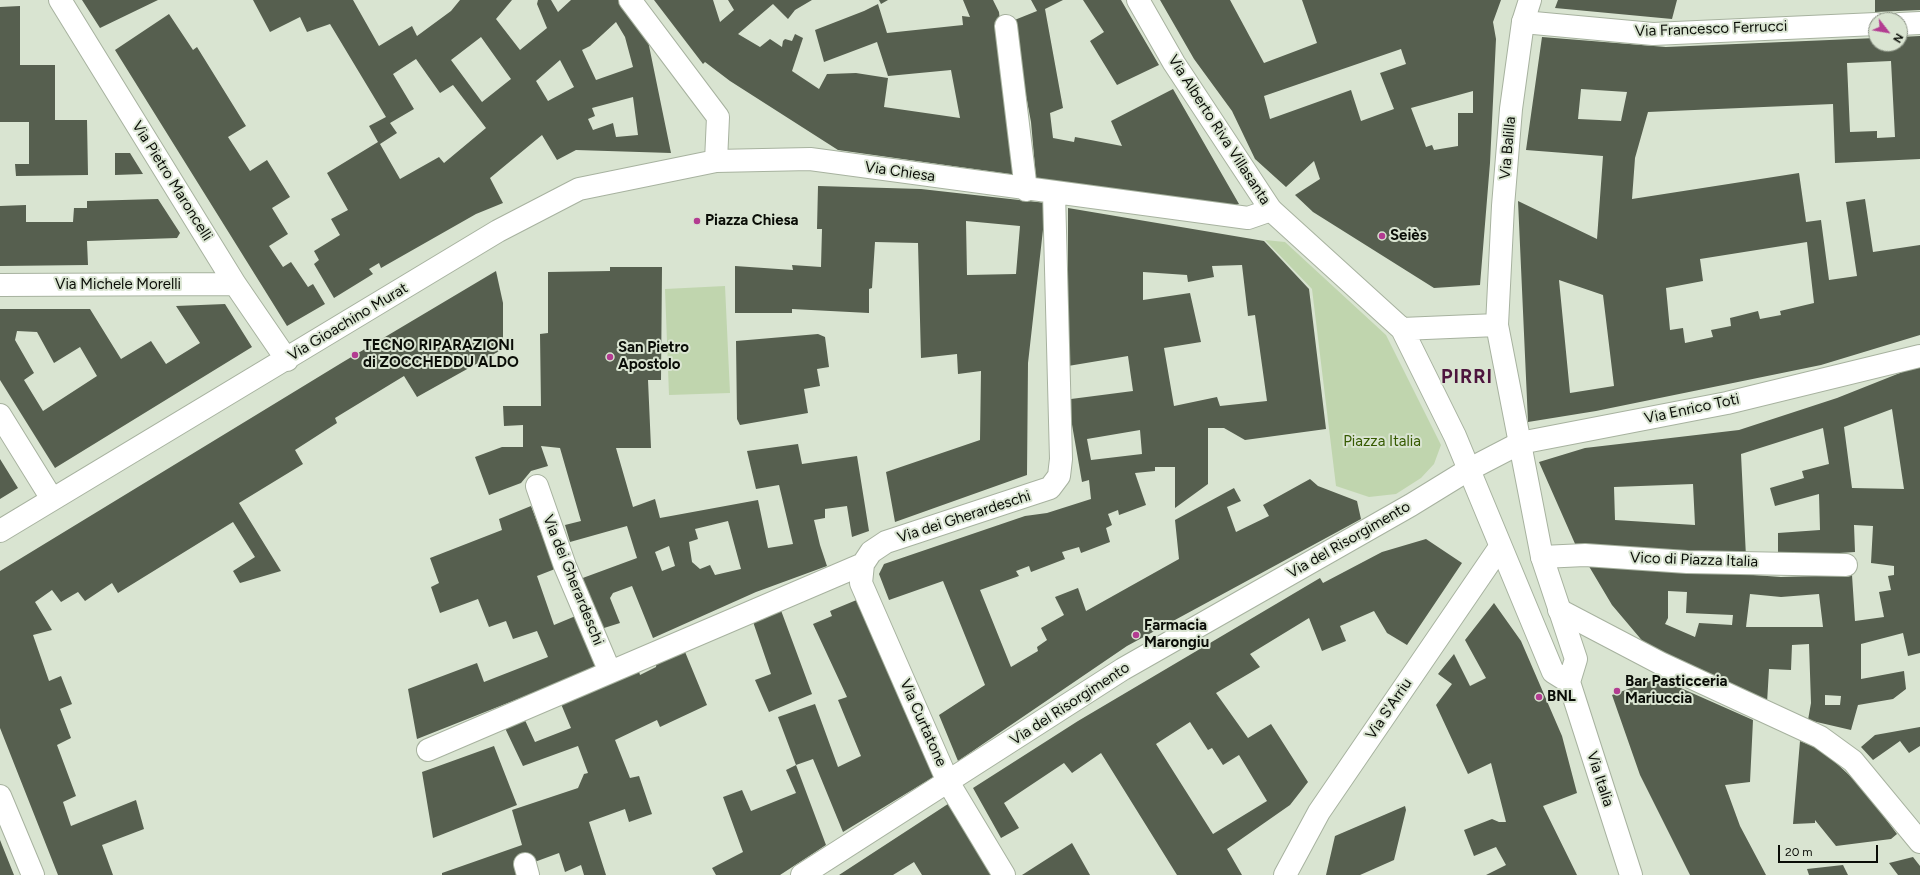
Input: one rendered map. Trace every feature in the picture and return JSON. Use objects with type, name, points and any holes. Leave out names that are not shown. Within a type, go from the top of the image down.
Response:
[{"type":"street","name":"Via Pietro Maroncelli","points":[[60,0],[235,284],[286,360]]},
{"type":"street","points":[[630,0],[718,117],[716,161]]},
{"type":"street","name":"Via Alberto Riva Villasanta","points":[[1138,0],[1174,63],[1271,210],[1402,329]]},
{"type":"street","name":"Via Balilla","points":[[1497,325],[1511,109],[1523,22],[1530,0]]},
{"type":"street","name":"Via Francesco Ferrucci","points":[[1523,22],[1652,34],[1868,24]]},
{"type":"street","points":[[1908,24],[1920,23]]},
{"type":"street","points":[[1006,26],[1026,190]]},
{"type":"street","name":"Via Chiesa","points":[[716,161],[810,159],[1026,190],[1248,218],[1271,210]]},
{"type":"street","name":"Via Gioachino Murat","points":[[0,531],[498,231],[579,189],[716,161]]},
{"type":"street","name":"Via dei Gherardeschi","points":[[428,750],[864,564],[871,552],[886,542],[1050,488],[1059,476],[1061,459],[1054,193]]},
{"type":"street","name":"Via Michele Morelli","points":[[0,285],[235,284]]},
{"type":"street","points":[[1497,325],[1542,557],[1576,659],[1569,682],[1553,672],[1455,436],[1402,329],[1497,325]]},
{"type":"street","name":"Via Enrico Toti","points":[[1468,470],[1520,443],[1727,403],[1920,356]]},
{"type":"street","points":[[0,415],[52,499]]},
{"type":"street","name":"Via del Risorgimento","points":[[802,875],[1123,669],[1411,505],[1468,470]]},
{"type":"street","name":"Via dei Gherardeschi","points":[[537,486],[566,566],[610,672]]},
{"type":"street","name":"Via S'Arriu","points":[[1285,875],[1318,812],[1500,547]]},
{"type":"street","name":"Vico di Piazza Italia","points":[[1542,557],[1585,555],[1687,562],[1846,565]]},
{"type":"street","name":"Via Curtatone","points":[[864,564],[860,583],[948,782],[1004,875]]},
{"type":"street","points":[[1560,610],[1654,660],[1820,737],[1853,761],[1920,842]]},
{"type":"street","name":"Via Italia","points":[[1569,682],[1631,875]]},
{"type":"street","points":[[0,796],[33,875]]},
{"type":"green space","name":"Piazza Italia","points":[[1265,240],[1285,242],[1386,335],[1441,445],[1434,464],[1421,478],[1396,494],[1369,497],[1336,486],[1312,289]]},
{"type":"green space","points":[[725,286],[730,393],[669,395],[665,289]]},
{"type":"building","points":[[82,0],[158,0],[100,28]]},
{"type":"building","points":[[253,0],[353,0],[379,46],[412,26],[417,36],[451,11],[460,0],[512,0],[496,19],[520,50],[547,28],[537,4],[538,0],[551,0],[558,12],[571,0],[629,0],[646,31],[671,153],[576,150],[557,160],[542,135],[490,178],[503,203],[476,214],[381,268],[379,263],[369,269],[373,274],[334,298],[314,264],[319,260],[314,251],[340,235],[331,219],[348,210],[327,173],[378,142],[369,126],[386,117],[330,24],[307,32],[300,17],[270,32]],"holes":[[[616,22],[625,37],[633,67],[596,80],[582,50],[590,46]],[[481,37],[511,79],[482,102],[451,60]],[[416,59],[440,93],[453,85],[486,128],[444,163],[439,157],[400,179],[380,144],[397,133],[390,123],[414,109],[393,74]],[[560,60],[574,87],[548,101],[536,81]],[[633,97],[638,135],[616,137],[613,123],[593,130],[588,119],[595,116],[592,108]]]},
{"type":"building","points":[[654,0],[713,0],[720,22],[734,10],[728,0],[812,0],[795,10],[788,19],[773,4],[738,34],[760,47],[770,39],[782,47],[785,39],[792,41],[795,34],[803,38],[792,71],[819,89],[827,74],[856,73],[888,78],[884,107],[960,118],[951,70],[888,76],[877,42],[824,62],[815,30],[878,4],[887,33],[963,25],[962,16],[970,17],[963,0],[993,0],[999,12],[1017,175],[838,150],[730,81],[705,62],[703,64]]},
{"type":"building","points":[[879,0],[888,0],[881,4]]},
{"type":"building","points":[[1031,0],[1063,0],[1045,9],[1063,108],[1050,113],[1053,138],[1074,142],[1075,137],[1122,146],[1111,121],[1173,89],[1239,204],[1221,210],[1036,178],[1031,122],[1012,21],[1037,11]]},
{"type":"building","points":[[1083,0],[1121,0],[1159,65],[1117,85],[1090,41],[1104,32]]},
{"type":"building","points":[[1160,0],[1230,0],[1264,63],[1317,43],[1302,0],[1501,0],[1493,22],[1496,39],[1490,163],[1480,285],[1434,288],[1313,212],[1295,195],[1320,179],[1314,161],[1286,187],[1255,159],[1232,111],[1194,59]],"holes":[[[1401,49],[1406,64],[1380,73],[1394,109],[1361,121],[1351,90],[1270,119],[1264,96]],[[1473,91],[1473,113],[1458,113],[1458,146],[1434,150],[1432,145],[1426,147],[1411,108]]]},
{"type":"building","points":[[1558,0],[1677,0],[1672,19],[1555,8]]},
{"type":"building","points":[[1875,0],[1920,0],[1920,10],[1875,12]]},
{"type":"building","points":[[20,6],[20,65],[55,65],[55,120],[87,120],[88,175],[16,176],[15,164],[29,164],[29,122],[0,122],[0,7]]},
{"type":"building","points":[[169,14],[193,50],[197,47],[246,126],[228,137],[250,171],[267,160],[290,197],[272,208],[288,234],[269,246],[283,267],[291,262],[308,287],[313,284],[325,304],[287,326],[115,50]]},
{"type":"building","points":[[1920,36],[1920,159],[1835,163],[1833,104],[1648,112],[1635,158],[1632,199],[1799,173],[1806,222],[1821,220],[1829,280],[1857,276],[1846,202],[1865,199],[1873,252],[1920,245],[1920,335],[1821,365],[1596,411],[1528,422],[1518,201],[1597,239],[1603,156],[1526,150],[1542,37],[1666,47],[1868,38],[1868,52],[1908,52],[1908,37]],"holes":[[[1891,61],[1895,137],[1877,138],[1877,131],[1850,132],[1847,63]],[[1581,89],[1627,92],[1621,121],[1578,119]],[[1807,242],[1814,303],[1780,311],[1781,315],[1760,319],[1758,311],[1730,318],[1731,326],[1711,330],[1713,337],[1685,343],[1683,328],[1670,330],[1666,288],[1703,281],[1700,259]],[[1559,280],[1603,295],[1614,386],[1570,393]]]},
{"type":"building","points":[[115,153],[130,153],[143,174],[115,175]]},
{"type":"building","points":[[818,186],[921,189],[1046,203],[1028,363],[1027,475],[895,522],[886,472],[980,440],[981,371],[958,374],[957,354],[921,358],[918,243],[875,242],[872,288],[869,289],[869,313],[792,309],[792,313],[735,313],[735,266],[793,270],[792,265],[821,267],[822,229],[817,229]],"holes":[[[966,221],[1020,226],[1016,274],[967,275]]]},
{"type":"building","points":[[158,199],[180,233],[177,238],[87,241],[88,265],[0,266],[0,206],[26,205],[26,222],[73,222],[74,208],[87,208],[87,201]]},
{"type":"building","points":[[1068,208],[1264,241],[1309,289],[1326,429],[1245,440],[1224,428],[1208,428],[1208,484],[1175,508],[1175,467],[1155,467],[1155,471],[1135,473],[1146,505],[1119,515],[1118,510],[1108,514],[1112,525],[1106,528],[1110,542],[1081,553],[1079,547],[1062,552],[1065,559],[1031,572],[1029,566],[1016,571],[1019,576],[980,590],[1011,667],[1038,651],[1037,647],[1047,640],[1041,628],[1064,615],[1055,597],[1078,588],[1086,611],[1179,559],[1175,520],[1234,488],[1241,501],[1227,507],[1236,532],[1269,516],[1263,505],[1310,479],[1318,486],[1357,501],[1361,519],[1127,646],[958,761],[939,715],[985,685],[943,581],[889,600],[879,574],[884,564],[1025,516],[1047,513],[1091,499],[1089,480],[1082,482],[1071,419],[1071,399],[1133,391],[1128,356],[1068,366]],"holes":[[[1242,265],[1248,316],[1255,315],[1267,401],[1220,406],[1217,397],[1174,406],[1164,348],[1201,342],[1190,293],[1143,300],[1143,272],[1187,275],[1188,282],[1214,277],[1212,266]],[[1140,430],[1142,454],[1091,460],[1087,439]]]},
{"type":"building","points":[[610,267],[662,267],[661,380],[648,380],[651,448],[616,448],[633,507],[655,499],[660,518],[758,500],[768,548],[793,544],[779,485],[756,489],[747,451],[798,444],[802,464],[857,456],[869,531],[852,537],[847,506],[825,509],[825,518],[814,520],[827,566],[756,592],[653,638],[632,586],[613,593],[610,598],[620,623],[604,628],[597,618],[580,579],[637,558],[627,526],[570,542],[565,525],[581,521],[560,448],[541,446],[548,466],[531,471],[521,483],[489,495],[475,457],[502,447],[523,447],[523,425],[504,426],[503,406],[541,406],[540,334],[548,333],[548,272],[610,271]],"holes":[[[728,521],[741,569],[715,575],[710,565],[700,569],[692,562],[689,542],[698,539],[695,529]],[[669,546],[675,566],[662,571],[655,552]]]},
{"type":"building","points":[[496,271],[503,303],[503,349],[417,397],[404,376],[335,418],[337,423],[295,450],[303,464],[239,503],[281,571],[240,583],[233,571],[255,557],[233,522],[118,593],[112,583],[85,601],[78,592],[61,602],[52,590],[35,602],[52,630],[33,635],[49,681],[61,676],[72,704],[60,709],[71,738],[57,745],[76,796],[63,802],[71,826],[136,800],[144,829],[102,845],[113,875],[58,875],[0,728],[0,571],[343,362]]},
{"type":"building","points":[[225,304],[252,347],[55,468],[0,380],[0,309],[90,309],[121,359],[151,341],[166,364],[200,343],[176,306]],"holes":[[[17,331],[37,332],[54,363],[80,347],[97,376],[43,411],[24,380],[34,373],[15,340]]]},
{"type":"building","points":[[818,334],[825,337],[829,367],[817,369],[820,386],[804,389],[808,413],[740,425],[737,419],[736,341]]},
{"type":"building","points":[[1920,367],[1920,653],[1908,656],[1903,633],[1861,644],[1861,679],[1904,671],[1906,689],[1893,699],[1858,705],[1851,730],[1808,720],[1811,703],[1809,644],[1792,645],[1791,670],[1769,669],[1767,703],[1645,644],[1612,605],[1587,563],[1781,577],[1852,575],[1855,621],[1884,617],[1879,592],[1891,590],[1888,576],[1894,575],[1894,566],[1871,563],[1873,526],[1854,525],[1855,552],[1778,557],[1778,533],[1820,530],[1819,494],[1775,506],[1770,488],[1804,478],[1802,471],[1829,464],[1823,428],[1741,454],[1746,557],[1576,546],[1539,462],[1585,448],[1739,430],[1837,398],[1910,369]],"holes":[[[1892,409],[1904,489],[1852,488],[1844,427]],[[1693,484],[1695,525],[1615,520],[1614,487]],[[1668,591],[1687,592],[1686,613],[1733,615],[1732,625],[1699,623],[1695,637],[1665,624],[1668,618]],[[1750,594],[1781,597],[1819,594],[1823,627],[1746,627]],[[1825,695],[1841,696],[1840,705],[1825,705]]]},
{"type":"building","points":[[0,459],[18,488],[0,499]]},
{"type":"building","points":[[531,506],[555,569],[537,576],[554,625],[578,615],[601,666],[417,739],[408,689],[477,663],[484,682],[548,657],[537,631],[513,639],[506,621],[489,627],[478,599],[440,613],[431,587],[439,583],[430,558],[502,530],[499,519]]},
{"type":"building","points":[[1426,539],[1462,563],[1407,645],[1387,633],[1374,611],[1340,626],[1346,641],[1322,651],[1309,618],[1250,654],[1260,667],[1216,693],[1248,738],[1271,724],[1308,782],[1290,805],[1227,849],[1242,875],[1177,875],[1101,753],[1072,773],[1064,763],[1004,803],[1019,828],[1001,838],[973,788],[1078,721],[1320,578],[1323,583],[1382,552]],"holes":[[[1190,722],[1208,750],[1212,748],[1223,765],[1239,755],[1267,801],[1213,834],[1156,744]]]},
{"type":"building","points":[[859,599],[935,776],[843,832],[813,759],[796,765],[778,717],[815,704],[838,767],[861,756],[838,700],[847,697],[813,624],[832,616],[830,611]]},
{"type":"building","points":[[1494,603],[1521,641],[1562,736],[1577,793],[1543,806],[1577,875],[1486,875],[1506,865],[1496,847],[1474,856],[1464,830],[1492,819],[1499,822],[1506,822],[1491,763],[1468,774],[1436,705],[1452,684],[1438,674],[1454,654],[1470,686],[1486,678],[1465,640]]},
{"type":"building","points":[[779,605],[812,694],[769,712],[755,680],[771,674],[751,616]]},
{"type":"building","points":[[683,647],[707,705],[660,727],[657,720],[615,740],[630,778],[639,776],[652,814],[629,822],[625,809],[589,822],[606,875],[584,875],[581,865],[565,872],[559,853],[521,867],[523,875],[442,875],[442,873],[522,845],[512,810],[578,788],[584,774],[588,773],[578,746],[523,766],[504,726],[524,718],[535,742],[571,728],[561,704],[638,668],[640,675],[656,667],[657,659]]},
{"type":"building","points":[[1658,678],[1753,720],[1750,782],[1725,785],[1740,826],[1766,875],[1690,875],[1640,775],[1612,695]]},
{"type":"building","points":[[1920,727],[1920,746],[1909,753],[1900,741],[1873,760],[1861,747],[1875,735]]},
{"type":"building","points":[[1800,741],[1822,750],[1861,786],[1897,834],[1891,839],[1836,846],[1815,820],[1815,823],[1793,824]]},
{"type":"building","points":[[494,746],[517,805],[433,838],[422,772]]},
{"type":"building","points":[[796,765],[826,845],[780,875],[716,875],[712,868],[743,852],[723,797],[742,790],[751,811],[796,793],[786,770]]},
{"type":"building","points":[[951,802],[993,875],[922,875],[914,862],[893,875],[839,875]]},
{"type":"building","points":[[1405,806],[1406,810],[1394,860],[1360,875],[1326,875],[1335,836]]},
{"type":"building","points":[[0,840],[14,875],[0,875]]},
{"type":"building","points":[[1072,843],[1090,875],[1022,875]]},
{"type":"building","points":[[1913,857],[1920,866],[1920,875],[1898,875],[1889,863]]},
{"type":"building","points":[[1843,865],[1848,875],[1809,875],[1807,869]]},
{"type":"place","name":"Piazza Chiesa","points":[[697,221]]},
{"type":"place","name":"Seiès","points":[[1382,236]]},
{"type":"place","name":"TECNO RIPARAZIONI di ZOCCHEDDU ALDO","points":[[355,355]]},
{"type":"place","name":"San Pietro Apostolo","points":[[610,357]]},
{"type":"place","name":"Farmacia Marongiu","points":[[1136,635]]},
{"type":"place","name":"Bar Pasticceria Mariuccia","points":[[1617,691]]},
{"type":"place","name":"BNL","points":[[1539,697]]},
{"type":"district","name":"PIRRI","points":[[1467,377]]}]
